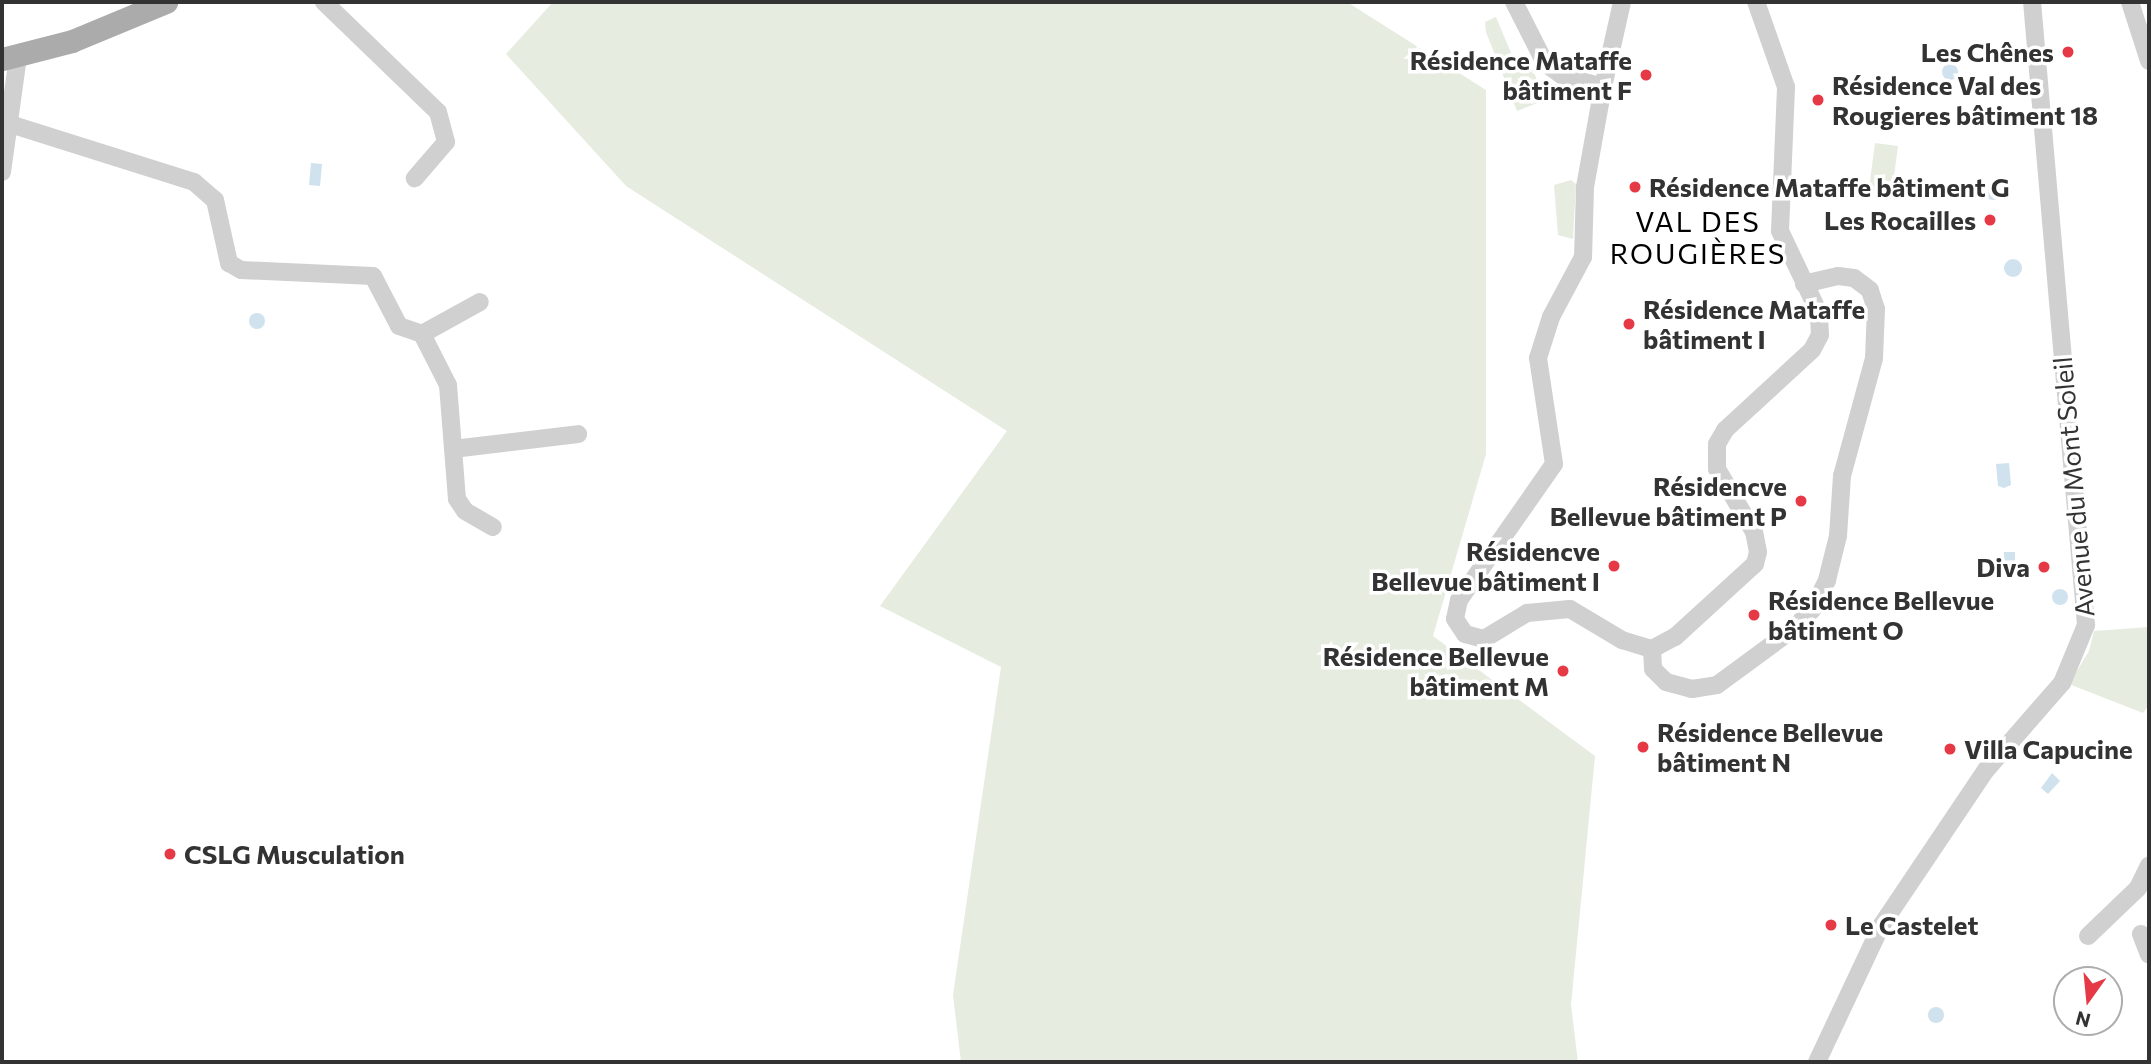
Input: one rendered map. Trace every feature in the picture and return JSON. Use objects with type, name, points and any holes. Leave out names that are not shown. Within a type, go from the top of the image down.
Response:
[{"type":"main road","points":[[10,58],[72,41],[166,2]]},
{"type":"street","points":[[324,2],[438,113],[446,142],[415,178]]},
{"type":"street","points":[[1514,2],[1545,63],[1563,76],[1603,87]]},
{"type":"street","points":[[1622,2],[1585,187],[1583,257],[1551,317],[1538,358],[1554,464],[1458,600],[1454,615],[1465,634],[1484,639],[1527,613],[1570,609],[1622,640],[1652,649],[1675,637],[1757,560],[1752,525],[1721,477],[1716,450],[1725,430],[1815,345],[1821,318],[1780,231],[1786,87],[1756,2]]},
{"type":"street","name":"Avenue du Mont Soleil","points":[[1817,1062],[1886,918],[1986,769],[2062,683],[2086,625],[2032,2]]},
{"type":"street","points":[[2130,2],[2149,61]]},
{"type":"street","points":[[2,172],[10,124],[10,58]]},
{"type":"street","points":[[10,124],[194,182],[215,200],[229,263],[241,270],[373,276],[399,326],[422,334],[448,385],[457,499],[465,511],[493,527]]},
{"type":"street","points":[[1652,649],[1653,669],[1666,682],[1692,689],[1717,685],[1792,630],[1812,610],[1827,580],[1838,536],[1842,476],[1874,358],[1876,309],[1870,290],[1854,278],[1838,276],[1804,284]]},
{"type":"street","points":[[422,334],[480,302]]},
{"type":"street","points":[[453,449],[578,433]]},
{"type":"street","points":[[2088,936],[2138,888],[2149,865]]},
{"type":"street","points":[[2141,934],[2149,955]]},
{"type":"shaded area","points":[[553,2],[1347,2],[1486,90],[1486,454],[1433,636],[1595,756],[1571,1005],[1578,1062],[961,1062],[953,995],[1001,667],[880,606],[1007,431],[626,186],[506,54]]},
{"type":"shaded area","points":[[1496,17],[1514,60],[1527,55],[1545,100],[1517,111],[1486,32],[1485,22]]},
{"type":"shaded area","points":[[1875,143],[1898,146],[1892,192],[1869,189]]},
{"type":"shaded area","points":[[1571,180],[1576,184],[1573,239],[1558,235],[1554,185]]},
{"type":"shaded area","points":[[2149,627],[2149,705],[2143,713],[2069,684],[2089,651],[2094,631]]},
{"type":"water","points":[[1947,64],[1953,64],[1958,72],[1956,78],[1947,80],[1942,75],[1942,69]]},
{"type":"water","points":[[311,163],[322,164],[320,186],[309,185]]},
{"type":"water","points":[[1990,184],[1996,184],[2001,192],[1999,198],[1990,200],[1985,195],[1985,189]]},
{"type":"water","points":[[2009,259],[2017,259],[2022,268],[2020,275],[2009,277],[2004,272],[2004,264]]},
{"type":"water","points":[[254,313],[260,313],[265,321],[263,327],[254,329],[249,324],[249,318]]},
{"type":"water","points":[[2009,463],[2011,485],[2004,488],[1998,486],[1996,464]]},
{"type":"water","points":[[2004,552],[2015,552],[2015,576],[2004,576]]},
{"type":"water","points":[[2060,589],[2068,597],[2060,605],[2052,597]]},
{"type":"water","points":[[2052,773],[2060,781],[2048,794],[2041,788]]},
{"type":"water","points":[[1933,1007],[1939,1007],[1944,1015],[1942,1021],[1933,1023],[1928,1018],[1928,1012]]},
{"type":"place","name":"Les Chênes","points":[[2068,52]]},
{"type":"place","name":"Résidence Mataffe bâtiment F","points":[[1646,75]]},
{"type":"place","name":"Résidence Val des Rougieres bâtiment 18","points":[[1818,100]]},
{"type":"place","name":"Résidence Mataffe bâtiment G","points":[[1635,187]]},
{"type":"place","name":"Les Rocailles","points":[[1990,220]]},
{"type":"place","name":"Résidence Mataffe bâtiment I","points":[[1629,324]]},
{"type":"place","name":"Résidencve Bellevue bâtiment P","points":[[1801,501]]},
{"type":"place","name":"Résidencve Bellevue bâtiment I","points":[[1614,566]]},
{"type":"place","name":"Diva","points":[[2044,567]]},
{"type":"place","name":"Résidence Bellevue bâtiment O","points":[[1754,615]]},
{"type":"place","name":"Résidence Bellevue bâtiment M","points":[[1563,671]]},
{"type":"place","name":"Résidence Bellevue bâtiment N","points":[[1643,747]]},
{"type":"place","name":"Villa Capucine","points":[[1950,749]]},
{"type":"place","name":"CSLG Musculation","points":[[170,854]]},
{"type":"place","name":"Le Castelet","points":[[1831,925]]},
{"type":"district","name":"VAL DES ROUGIÈRES","points":[[1698,237]]}]
